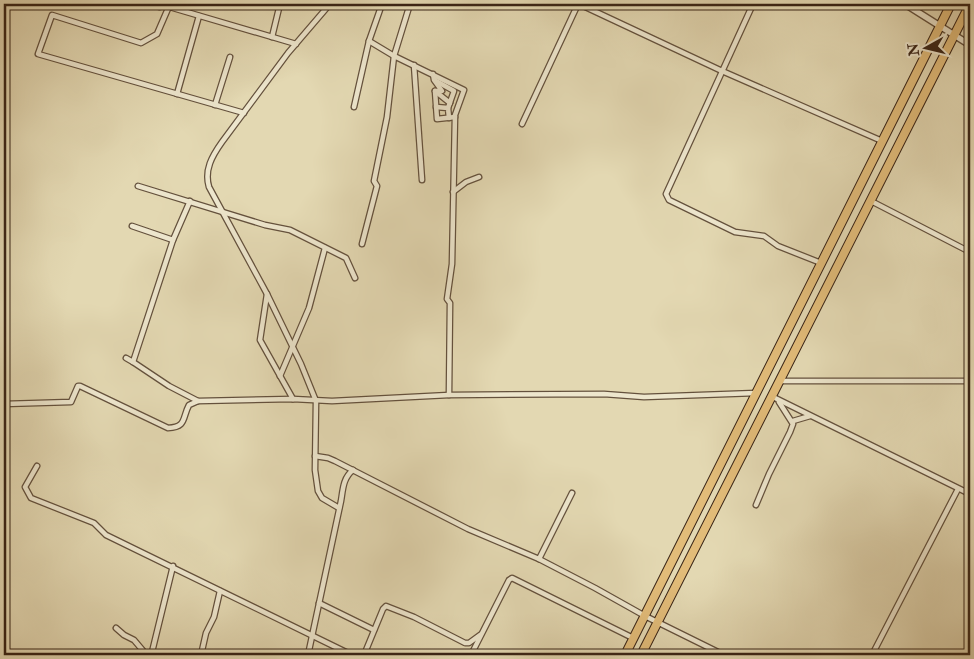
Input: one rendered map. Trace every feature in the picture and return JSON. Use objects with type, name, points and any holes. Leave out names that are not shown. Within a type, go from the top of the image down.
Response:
[{"type":"highway","points":[[625,655],[951,4]]},
{"type":"highway","points":[[641,655],[970,4]]},
{"type":"street","points":[[149,4],[160,7],[170,4],[157,34],[141,43],[52,15],[38,54],[244,113]]},
{"type":"street","points":[[171,4],[173,8],[296,44]]},
{"type":"street","points":[[272,37],[278,4]]},
{"type":"street","points":[[330,4],[296,44],[213,154],[208,167],[207,181],[267,294],[316,401],[316,484],[320,495],[339,508]]},
{"type":"street","points":[[354,107],[369,41],[382,4]]},
{"type":"street","points":[[362,244],[376,195],[377,186],[374,182],[387,117],[394,56],[410,4]]},
{"type":"street","points":[[522,124],[579,4],[722,71],[882,141]]},
{"type":"street","points":[[753,4],[666,197],[735,232],[764,236],[778,246],[821,263]]},
{"type":"street","points":[[906,4],[970,45]]},
{"type":"street","points":[[177,94],[199,16]]},
{"type":"street","points":[[369,41],[394,56],[464,90],[455,117],[452,264],[447,300],[450,303],[449,395]]},
{"type":"street","points":[[215,105],[230,57]]},
{"type":"street","points":[[414,65],[422,180]]},
{"type":"street","points":[[433,74],[434,80],[442,91],[434,91]]},
{"type":"street","points":[[434,80],[454,91],[449,105],[449,118]]},
{"type":"street","points":[[434,91],[437,119],[455,117]]},
{"type":"street","points":[[434,91],[449,105]]},
{"type":"street","points":[[436,107],[449,105]]},
{"type":"street","points":[[453,192],[466,182],[479,177]]},
{"type":"street","points":[[138,186],[265,225],[290,230],[346,258],[355,278]]},
{"type":"street","points":[[133,362],[173,240],[190,201]]},
{"type":"street","points":[[871,201],[970,252]]},
{"type":"street","points":[[132,226],[173,240]]},
{"type":"street","points":[[280,376],[309,308],[325,248]]},
{"type":"street","points":[[267,294],[260,340],[293,399]]},
{"type":"street","points":[[126,358],[169,386],[198,401]]},
{"type":"street","points":[[779,382],[970,381]]},
{"type":"street","points":[[4,404],[71,402],[78,386],[80,386],[168,428],[178,428],[184,422],[185,413],[189,405],[198,401],[293,399],[316,401],[449,395],[604,394],[644,397],[756,393]]},
{"type":"street","points":[[771,396],[970,494]]},
{"type":"street","points":[[756,505],[790,432],[792,421],[779,401]]},
{"type":"street","points":[[792,421],[810,416]]},
{"type":"street","points":[[315,456],[328,458],[468,529],[539,559],[645,616],[724,655]]},
{"type":"street","points":[[37,466],[25,487],[31,498],[94,522],[106,535],[173,566],[352,655]]},
{"type":"street","points":[[308,655],[344,483],[346,477],[353,470]]},
{"type":"street","points":[[872,655],[958,488]]},
{"type":"street","points":[[539,559],[572,493]]},
{"type":"street","points":[[116,628],[134,640],[145,653],[152,652],[173,566]]},
{"type":"street","points":[[471,655],[509,580],[512,578],[634,638]]},
{"type":"street","points":[[201,655],[206,633],[214,617],[220,591]]},
{"type":"street","points":[[319,603],[374,630]]},
{"type":"street","points":[[364,655],[384,607],[388,606],[465,643],[469,643],[481,634]]}]
